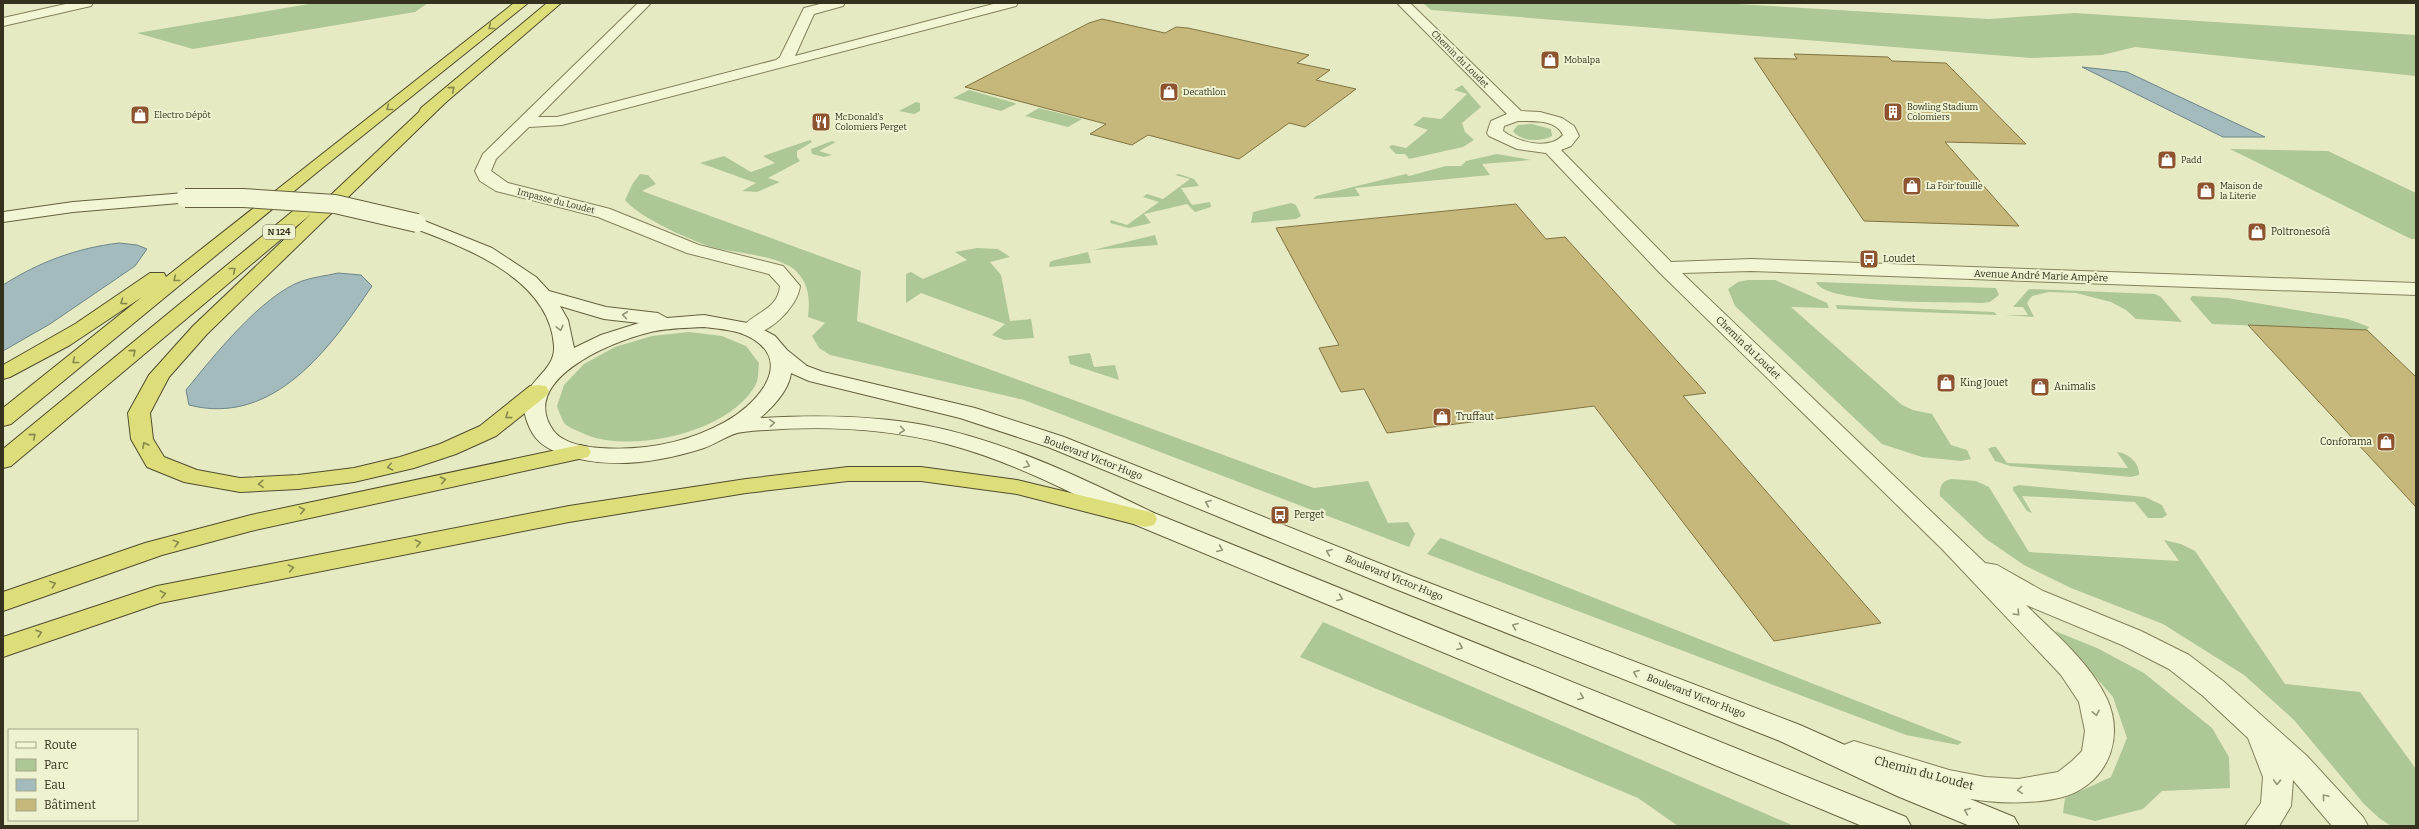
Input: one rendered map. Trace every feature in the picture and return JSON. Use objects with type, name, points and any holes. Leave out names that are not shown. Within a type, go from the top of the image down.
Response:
[{"type":"highway","name":"N 124","points":[[3,419],[315,166],[522,3]]},
{"type":"highway","name":"N 124","points":[[3,461],[438,102],[555,3]]},
{"type":"highway","points":[[438,102],[200,330],[160,374],[139,413],[142,439],[155,462],[192,477],[240,485],[298,482],[354,475],[406,463],[448,449],[488,431],[538,391]]},
{"type":"highway","points":[[3,373],[50,350],[112,309],[315,166]]},
{"type":"highway","points":[[3,602],[154,549],[251,522],[580,452]]},
{"type":"highway","points":[[3,647],[156,595],[569,514],[746,486],[848,474],[922,474],[1017,487],[1145,518]]},
{"type":"street","points":[[3,22],[87,3]]},
{"type":"street","name":"Impasse du Loudet","points":[[645,3],[489,157],[483,170],[486,177],[502,187],[532,196],[604,213],[712,255],[776,270],[783,276],[790,286],[788,298],[774,314],[750,330]]},
{"type":"street","points":[[779,65],[786,59],[808,11],[838,3]]},
{"type":"street","points":[[525,122],[557,122],[1012,3]]},
{"type":"street","name":"Chemin du Loudet","points":[[1403,3],[1517,116]]},
{"type":"street","points":[[1517,116],[1550,119],[1566,127],[1571,136],[1569,140],[1549,147],[1516,145],[1500,138],[1495,133],[1494,128],[1501,121],[1517,116]]},
{"type":"street","name":"Chemin du Loudet","points":[[1549,147],[1666,268],[1952,544],[2071,668],[2093,700],[2100,731],[2096,755],[2083,770],[2065,783],[2018,791],[1998,790],[1949,782],[1790,733]]},
{"type":"street","points":[[3,217],[73,207],[185,198],[251,198],[335,204],[417,223],[459,238],[519,272],[542,295],[559,322],[564,344],[561,365]]},
{"type":"street","name":"Avenue André Marie Ampère","points":[[1666,268],[1751,265],[2416,289]]},
{"type":"street","points":[[542,295],[604,313],[677,322]]},
{"type":"street","points":[[677,322],[646,327],[614,336],[585,349],[561,365],[538,391],[533,405],[534,420],[543,433],[558,444],[580,452],[608,456],[640,455],[674,450],[699,442],[734,426],[752,415],[775,390],[781,377],[782,365],[779,354]]},
{"type":"street","name":"Boulevard Victor Hugo","points":[[677,322],[723,323],[750,330],[768,340],[779,354],[800,370],[816,378],[967,413],[1056,442],[1402,582],[1790,733],[1908,786],[2003,826]]},
{"type":"street","points":[[734,426],[781,422],[832,422],[924,432],[986,449],[1079,486],[1145,518],[1896,826]]},
{"type":"street","name":"Chemin du Loudet","points":[[1952,544],[2005,583],[2038,600],[2121,633],[2179,662],[2235,706],[2261,733],[2314,782],[2352,826]]},
{"type":"street","name":"Chemin du Loudet","points":[[2261,733],[2278,777],[2276,806],[2261,826]]},
{"type":"green space","points":[[315,3],[428,3],[415,12],[193,49],[137,33]]},
{"type":"green space","points":[[1423,3],[1720,3],[1989,19],[2075,13],[2416,35],[2416,76],[2135,47],[2102,55],[2031,58],[1431,10]]},
{"type":"green space","points":[[1462,85],[1481,107],[1462,123],[1465,132],[1474,140],[1463,147],[1409,159],[1405,154],[1396,154],[1389,147],[1392,145],[1406,148],[1428,130],[1413,125],[1423,117],[1441,119],[1467,94],[1454,90]]},
{"type":"green space","points":[[969,90],[1016,104],[1001,111],[953,98]]},
{"type":"green space","points":[[916,102],[920,103],[920,111],[914,114],[899,111]]},
{"type":"green space","points":[[1039,108],[1082,119],[1068,127],[1025,116]]},
{"type":"green space","points":[[1532,124],[1551,129],[1552,136],[1543,139],[1531,140],[1516,135],[1513,131],[1518,125]]},
{"type":"green space","points":[[810,140],[812,142],[797,151],[797,157],[800,161],[768,178],[780,182],[757,192],[742,191],[756,183],[700,163],[724,156],[751,172],[775,163],[763,156]]},
{"type":"green space","points":[[832,141],[836,142],[819,151],[832,155],[824,157],[812,154],[811,149]]},
{"type":"green space","points":[[2230,149],[2328,151],[2416,193],[2416,239],[2411,239]]},
{"type":"green space","points":[[1497,154],[1531,160],[1482,164],[1490,175],[1355,188],[1360,196],[1313,199],[1316,196],[1406,174],[1409,176],[1446,166],[1461,166],[1466,161]]},
{"type":"green space","points":[[640,174],[648,175],[656,184],[642,191],[861,271],[857,321],[1314,488],[1368,481],[1388,523],[1408,522],[1415,534],[1409,547],[1024,400],[830,355],[819,348],[812,336],[825,323],[808,317],[808,293],[804,282],[797,272],[781,262],[759,256],[716,248],[695,241],[642,214],[625,200],[633,183]]},
{"type":"green space","points":[[1179,174],[1194,179],[1199,186],[1181,188],[1192,205],[1210,202],[1211,207],[1195,212],[1187,204],[1144,214],[1151,223],[1129,228],[1110,223],[1111,220],[1127,225],[1159,202],[1143,197],[1147,194],[1163,199],[1190,179],[1175,175]]},
{"type":"green space","points":[[1291,203],[1296,205],[1301,216],[1296,219],[1251,223],[1253,212]]},
{"type":"green space","points":[[1155,235],[1158,245],[1093,250]]},
{"type":"green space","points":[[977,248],[998,249],[1010,257],[990,262],[1001,275],[1010,321],[1031,319],[1034,338],[1004,340],[992,335],[1005,324],[921,293],[906,303],[906,274],[911,272],[923,279],[967,260],[955,252]]},
{"type":"green space","points":[[1088,252],[1091,263],[1049,267],[1050,262],[1055,260]]},
{"type":"green space","points":[[1748,280],[1775,280],[1827,303],[1829,308],[1791,307],[1902,405],[1913,410],[1932,414],[1951,445],[1967,450],[1971,459],[1961,461],[1922,457],[1882,444],[1735,306],[1728,289],[1738,282]]},
{"type":"green space","points":[[1816,282],[1996,288],[1999,295],[1990,302],[1982,303],[1892,301],[1842,295],[1825,289]]},
{"type":"green space","points":[[2029,289],[2155,294],[2161,297],[2182,322],[2136,319],[2126,310],[2111,302],[2076,293],[2049,292],[2032,296],[2027,303],[2034,317],[2005,315],[2028,315],[2023,307],[2013,307]]},
{"type":"green space","points":[[2192,296],[2228,298],[2348,319],[2369,327],[2367,330],[2212,324],[2190,299]]},
{"type":"green space","points":[[1836,305],[1994,312],[1997,315],[1837,309]]},
{"type":"green space","points":[[689,332],[722,336],[746,346],[759,363],[756,384],[743,401],[724,416],[701,427],[676,435],[649,440],[623,442],[600,439],[566,425],[557,406],[564,385],[584,364],[615,347],[652,336]]},
{"type":"green space","points":[[1090,353],[1094,367],[1115,365],[1119,380],[1070,364],[1068,356]]},
{"type":"green space","points":[[1996,447],[2007,463],[2128,468],[2117,452],[2125,454],[2132,459],[2138,466],[2139,475],[2131,477],[2010,466],[1995,461],[1988,449]]},
{"type":"green space","points":[[1952,479],[1976,481],[1989,487],[2029,552],[2179,561],[2164,540],[2181,544],[2195,551],[2285,684],[2360,692],[2416,769],[2416,826],[2391,826],[2379,818],[2364,804],[2294,720],[2244,675],[2163,624],[2071,588],[2024,565],[1986,539],[1940,496],[1942,484]]},
{"type":"green space","points":[[2019,485],[2145,497],[2162,505],[2167,515],[2162,518],[2148,518],[2135,502],[2022,496],[2032,513],[2027,511],[2013,490],[2013,487]]},
{"type":"green space","points":[[1440,538],[1962,742],[1958,745],[1906,735],[1427,554]]},
{"type":"green space","points":[[1323,622],[1794,826],[1678,826],[1638,798],[1300,657]]},
{"type":"green space","points":[[2055,631],[2097,648],[2144,673],[2212,728],[2229,757],[2230,788],[2162,791],[2143,809],[2095,821],[2063,813],[2065,798],[2111,777],[2127,738],[2113,697]]},
{"type":"water","points":[[2082,67],[2127,72],[2265,137],[2223,137]]},
{"type":"water","points":[[119,243],[137,245],[147,249],[135,266],[50,324],[3,351],[3,285],[30,269],[59,257],[88,248]]},
{"type":"water","points":[[338,273],[361,275],[372,286],[338,333],[297,377],[273,393],[248,404],[220,409],[189,405],[186,390],[209,361],[255,313],[287,288],[302,281]]},
{"type":"building","name":"Decathlon","points":[[1102,19],[1165,33],[1176,27],[1188,28],[1309,55],[1297,63],[1330,70],[1316,80],[1356,89],[1305,127],[1289,123],[1239,159],[1148,135],[1132,145],[1090,134],[1106,124],[965,87],[1089,23]]},
{"type":"building","name":"Bowling Stadium Colomiers","points":[[1794,54],[1888,57],[1892,61],[1946,63],[2026,144],[1945,142],[2019,226],[1864,221],[1754,58],[1797,59]]},
{"type":"building","name":"Truffaut","points":[[1516,204],[1546,239],[1565,237],[1706,393],[1683,396],[1881,623],[1774,641],[1594,406],[1387,433],[1364,389],[1341,392],[1319,348],[1339,345],[1276,228]]},
{"type":"building","name":"Conforama","points":[[2248,325],[2367,330],[2416,377],[2416,507]]},
{"type":"place","name":"Mobalpa","points":[[1550,60]]},
{"type":"place","name":"Decathlon","points":[[1169,92]]},
{"type":"place","name":"Bowling Stadium Colomiers","points":[[1893,112]]},
{"type":"place","name":"Electro Dépôt","points":[[140,115]]},
{"type":"place","name":"McDonald's Colomiers Perget","points":[[821,122]]},
{"type":"place","name":"Padd","points":[[2167,160]]},
{"type":"place","name":"La Foir'fouille","points":[[1912,186]]},
{"type":"place","name":"Maison de la Literie","points":[[2206,191]]},
{"type":"place","name":"Poltronesofà","points":[[2257,232]]},
{"type":"place","name":"Loudet","points":[[1869,259]]},
{"type":"place","name":"King Jouet","points":[[1946,383]]},
{"type":"place","name":"Animalis","points":[[2040,387]]},
{"type":"place","name":"Truffaut","points":[[1442,417]]},
{"type":"place","name":"Conforama","points":[[2386,442]]},
{"type":"place","name":"Perget","points":[[1280,515]]}]
